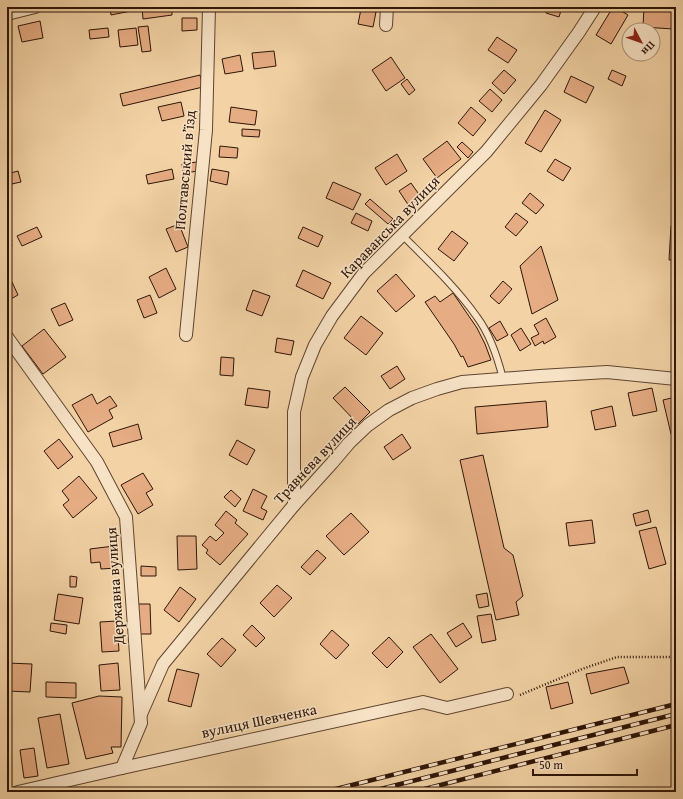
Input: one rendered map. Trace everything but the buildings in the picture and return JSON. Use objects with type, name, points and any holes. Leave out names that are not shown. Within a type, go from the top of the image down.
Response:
[{"type":"street","points":[[7,14],[35,7]]},
{"type":"street","name":"Полтавський в’їзд","points":[[186,335],[206,130],[209,7]]},
{"type":"street","points":[[386,25],[387,7]]},
{"type":"street","name":"Караванська вулиця","points":[[294,505],[294,412],[302,377],[315,345],[332,316],[364,273],[486,152],[541,85],[595,7]]},
{"type":"street","name":"Державна вулиця","points":[[7,337],[97,462],[126,517],[141,723],[122,768]]},
{"type":"street","name":"Травнева вулиця","points":[[140,714],[163,664],[294,505],[349,443],[368,425],[389,410],[412,398],[462,382],[607,372],[675,376]]},
{"type":"street","name":"вулиця Шевченка","points":[[18,792],[423,702],[447,708],[507,694]]},
{"type":"lane","points":[[402,235],[451,285],[478,318],[496,356],[503,379]]},
{"type":"path","points":[[507,694],[518,695],[582,669],[617,657],[676,657]]},
{"type":"railway","points":[[324,792],[676,704]]},
{"type":"railway","points":[[369,792],[676,714]]},
{"type":"railway","points":[[413,792],[676,725]]}]
